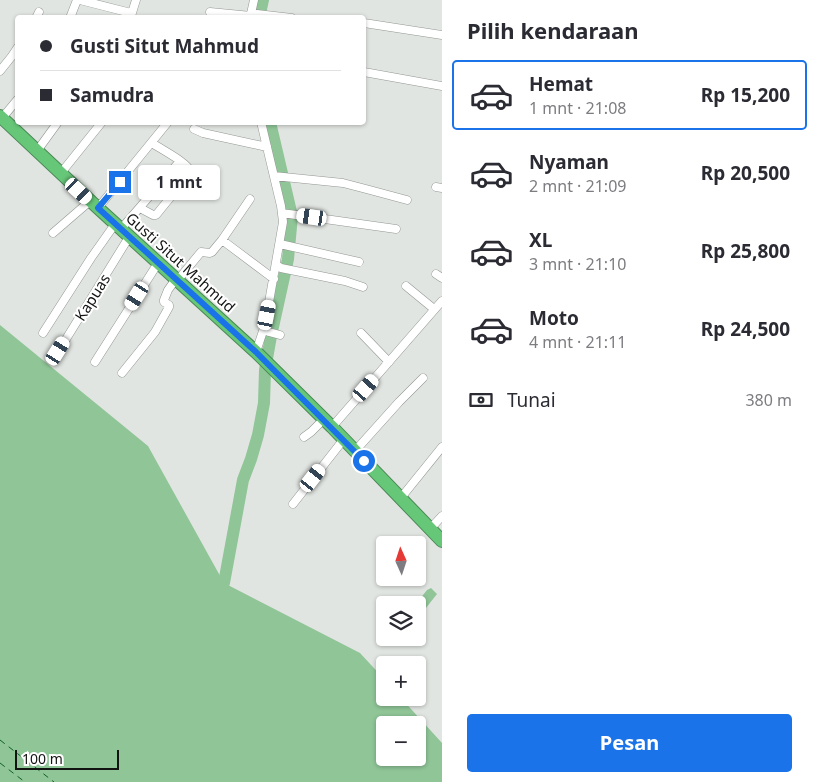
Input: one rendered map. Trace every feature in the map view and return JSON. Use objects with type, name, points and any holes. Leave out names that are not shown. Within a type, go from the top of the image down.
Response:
[{"type":"highway","name":"Gusti Situt Mahmud","points":[[1,117],[94,205],[258,354],[344,439],[442,541]]},
{"type":"street","points":[[72,15],[79,0],[131,15],[136,0]]},
{"type":"street","points":[[253,15],[254,0]]},
{"type":"street","points":[[210,12],[242,15]]},
{"type":"street","points":[[366,23],[442,35]]},
{"type":"street","points":[[0,71],[15,52]]},
{"type":"street","points":[[366,72],[442,86]]},
{"type":"street","points":[[1,117],[15,102]]},
{"type":"street","points":[[37,151],[56,125]]},
{"type":"street","points":[[60,173],[100,125]]},
{"type":"street","points":[[54,234],[94,205],[152,143],[166,125]]},
{"type":"street","points":[[258,354],[272,333],[274,279],[282,245],[282,228],[288,214],[262,125]]},
{"type":"street","points":[[194,129],[203,133],[267,147]]},
{"type":"street","points":[[140,208],[153,215],[157,214],[191,172],[180,161],[152,143]]},
{"type":"street","points":[[43,333],[86,265],[122,230],[180,161]]},
{"type":"street","points":[[276,176],[343,183],[407,200]]},
{"type":"street","points":[[122,373],[155,332],[169,307],[164,302],[168,290],[201,252],[210,253],[222,240],[250,199]]},
{"type":"street","points":[[288,214],[396,228]]},
{"type":"street","name":"Kapuas","points":[[55,357],[122,230]]},
{"type":"street","points":[[222,240],[274,279]]},
{"type":"street","points":[[282,245],[359,262]]},
{"type":"street","points":[[95,362],[158,263]]},
{"type":"street","points":[[278,266],[345,281],[363,287]]},
{"type":"street","points":[[406,286],[434,309]]},
{"type":"street","points":[[304,437],[328,423],[389,362],[442,300]]},
{"type":"street","points":[[361,334],[389,362]]},
{"type":"street","points":[[355,451],[423,378]]},
{"type":"street","points":[[292,504],[344,439]]},
{"type":"street","points":[[400,499],[442,447]]},
{"type":"street","points":[[430,529],[442,516]]},
{"type":"shaded area","points":[[0,325],[148,446],[224,583],[360,653],[376,670],[376,706],[408,706],[417,716],[376,716],[376,766],[426,766],[426,725],[442,743],[442,782],[0,782]]},
{"type":"shaded area","points":[[431,588],[437,594],[426,608],[426,596],[422,596]]},
{"type":"waterway","points":[[260,15],[263,0]]},
{"type":"waterway","points":[[224,583],[243,480],[258,435],[264,403],[265,370],[288,259],[292,216],[271,125]]},
{"type":"ferry route","points":[[0,740],[54,782]]},
{"type":"ferry route","points":[[0,763],[25,782]]},
{"type":"route","points":[[120,182],[98,208],[256,352],[364,461]]}]
